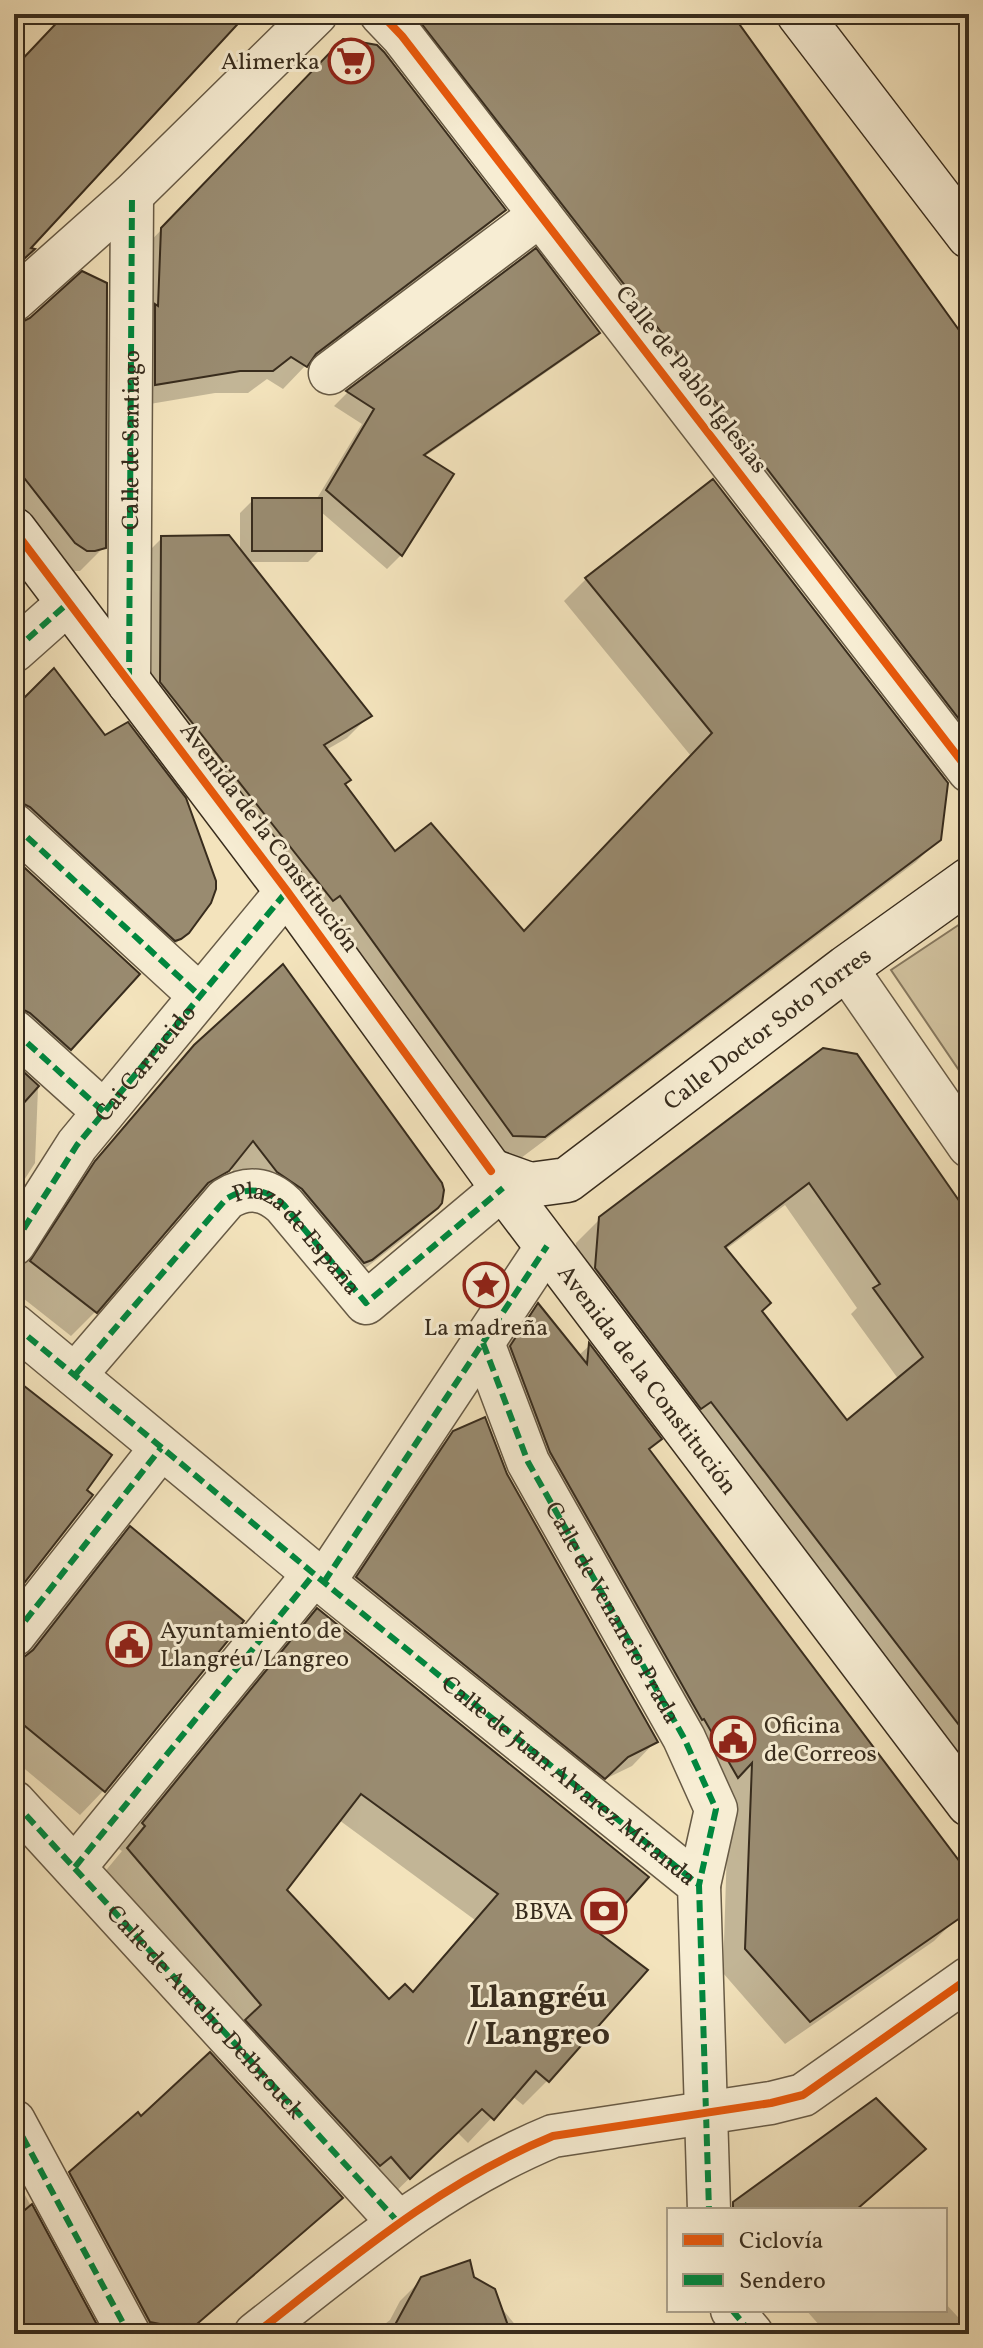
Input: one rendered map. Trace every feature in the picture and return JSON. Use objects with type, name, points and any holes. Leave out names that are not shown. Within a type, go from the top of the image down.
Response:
[{"type":"street","points":[[14,300],[132,195],[316,14]]},
{"type":"street","name":"Calle de Pablo Iglesias","points":[[381,14],[402,36],[969,771]]},
{"type":"street","points":[[799,14],[969,236]]},
{"type":"street","name":"Calle de Santiago","points":[[129,684],[132,195]]},
{"type":"street","points":[[330,373],[540,215]]},
{"type":"street","name":"Avenida de la Constitución","points":[[14,530],[287,891],[550,1250],[969,1804]]},
{"type":"street","points":[[14,651],[68,603]]},
{"type":"street","points":[[14,825],[200,996]]},
{"type":"street","name":"Calle Doctor Soto Torres","points":[[567,1180],[846,968],[969,880]]},
{"type":"street","name":"Cai Carracido","points":[[14,1244],[77,1145],[287,891]]},
{"type":"street","points":[[846,968],[969,1146]]},
{"type":"street","points":[[14,1031],[104,1112]]},
{"type":"street","points":[[497,1179],[530,1185],[567,1180]]},
{"type":"street","name":"Plaza de España","points":[[72,1372],[226,1199],[237,1192],[263,1190],[274,1196],[366,1303],[497,1179]]},
{"type":"street","points":[[75,1867],[325,1583],[483,1343],[550,1250],[554,1210],[567,1180]]},
{"type":"street","points":[[14,1325],[325,1583]]},
{"type":"street","name":"Calle de Venancio Prada","points":[[483,1343],[528,1462],[684,1738],[716,1809],[699,1885]]},
{"type":"street","points":[[14,1635],[161,1448]]},
{"type":"street","name":"Calle de Juan Alvarez Miranda","points":[[325,1583],[699,1885],[709,2208]]},
{"type":"street","name":"Calle de Aurelio Delbrouck","points":[[14,1802],[398,2222]]},
{"type":"street","points":[[255,2334],[398,2222],[481,2169],[553,2136],[771,2103],[803,2095],[969,1978]]},
{"type":"street","points":[[14,2121],[129,2334]]},
{"type":"street","points":[[734,2312],[752,2334]]},
{"type":"shaded area","points":[[969,918],[969,1085],[891,970]]},
{"type":"building","points":[[65,14],[247,14],[31,248],[35,249],[14,268],[14,68]]},
{"type":"building","points":[[414,14],[732,14],[969,344],[969,732],[752,449]]},
{"type":"building","points":[[343,39],[377,45],[384,52],[506,210],[316,354],[307,367],[291,357],[273,371],[240,371],[155,385],[155,304],[158,306],[161,228]]},
{"type":"building","points":[[536,248],[600,333],[424,455],[454,474],[402,556],[326,490],[374,409],[346,391]]},
{"type":"building","points":[[82,271],[107,283],[106,548],[95,551],[87,551],[75,543],[14,465],[14,323],[30,318]]},
{"type":"building","points":[[713,479],[948,783],[941,840],[545,1137],[513,1136],[340,896],[333,901],[160,682],[161,536],[229,535],[372,716],[324,745],[351,780],[345,784],[395,851],[431,823],[524,931],[712,733],[585,578]]},
{"type":"building","points":[[252,498],[322,498],[322,551],[252,551]]},
{"type":"building","points":[[54,668],[105,735],[128,722],[186,798],[216,881],[216,889],[211,903],[181,939],[175,941],[30,807],[14,802],[14,708]]},
{"type":"building","points":[[14,858],[140,974],[71,1050],[30,1013],[14,1008]]},
{"type":"building","points":[[283,964],[442,1183],[442,1203],[372,1260],[364,1263],[302,1189],[277,1172],[253,1141],[229,1171],[208,1183],[97,1313],[30,1261],[95,1161],[194,1045]]},
{"type":"building","points":[[823,1048],[857,1054],[969,1215],[969,1738],[711,1402],[701,1409],[595,1268],[599,1217]],"holes":[[[809,1183],[880,1284],[873,1288],[923,1357],[847,1420],[762,1311],[771,1303],[725,1247]]]},
{"type":"building","points":[[14,1063],[39,1086],[14,1114]]},
{"type":"building","points":[[538,1303],[587,1364],[589,1343],[662,1439],[649,1449],[969,1874],[960,1918],[810,2022],[745,1949],[752,1763],[738,1778],[550,1452],[510,1346]]},
{"type":"building","points":[[14,1378],[112,1455],[87,1490],[93,1495],[14,1596]]},
{"type":"building","points":[[485,1417],[507,1474],[658,1742],[628,1757],[605,1779],[356,1577],[453,1431]]},
{"type":"building","name":"Ayuntamiento de Llangréu/Langreo","points":[[130,1526],[244,1621],[105,1792],[14,1717],[14,1658],[24,1657],[33,1650]]},
{"type":"building","points":[[317,1608],[649,1877],[599,1933],[648,1970],[549,2082],[536,2071],[494,2120],[482,2109],[410,2179],[391,2157],[380,2166],[245,2020],[261,2005],[127,1848],[145,1826],[142,1823]],"holes":[[[361,1794],[498,1894],[413,1992],[405,1984],[389,1999],[287,1890]]]},
{"type":"building","points":[[210,2052],[343,2198],[190,2330],[150,2322],[69,2172],[138,2112],[141,2116]]},
{"type":"building","points":[[876,2098],[926,2149],[858,2208],[733,2208],[733,2202]]},
{"type":"building","points":[[32,2204],[102,2334],[14,2334],[14,2219]]},
{"type":"building","points":[[470,2260],[474,2277],[495,2289],[511,2334],[390,2334],[421,2277]]},
{"type":"marked path","points":[[129,680],[132,195]]},
{"type":"marked path","points":[[14,651],[68,603]]},
{"type":"marked path","points":[[14,825],[200,996]]},
{"type":"marked path","points":[[14,1244],[77,1145],[287,891]]},
{"type":"marked path","points":[[14,1031],[104,1112]]},
{"type":"marked path","points":[[75,1375],[226,1199],[234,1195],[256,1191],[277,1199],[366,1303],[503,1188]]},
{"type":"marked path","points":[[324,1582],[547,1246]]},
{"type":"marked path","points":[[14,1325],[337,1593],[699,1885],[709,2208]]},
{"type":"marked path","points":[[483,1343],[528,1462],[684,1738],[716,1809],[699,1885]]},
{"type":"marked path","points":[[14,1635],[161,1448]]},
{"type":"marked path","points":[[75,1867],[314,1574]]},
{"type":"marked path","points":[[14,1802],[398,2222]]},
{"type":"marked path","points":[[14,2121],[129,2334]]},
{"type":"marked path","points":[[734,2312],[752,2334]]},
{"type":"cycle path","points":[[381,14],[402,36],[969,771]]},
{"type":"cycle path","points":[[14,530],[287,891],[491,1171]]},
{"type":"cycle path","points":[[255,2334],[397,2224],[511,2155],[553,2136],[771,2103],[803,2095],[969,1978]]},
{"type":"place","name":"Alimerka","points":[[351,61]]},
{"type":"place","name":"La madreña","points":[[486,1285]]},
{"type":"place","name":"Ayuntamiento de Llangréu/Langreo","points":[[129,1644]]},
{"type":"place","name":"Oficina de Correos","points":[[733,1739]]},
{"type":"place","name":"BBVA","points":[[604,1911]]},
{"type":"district","name":"Llangréu / Langreo","points":[[538,2014]]}]
